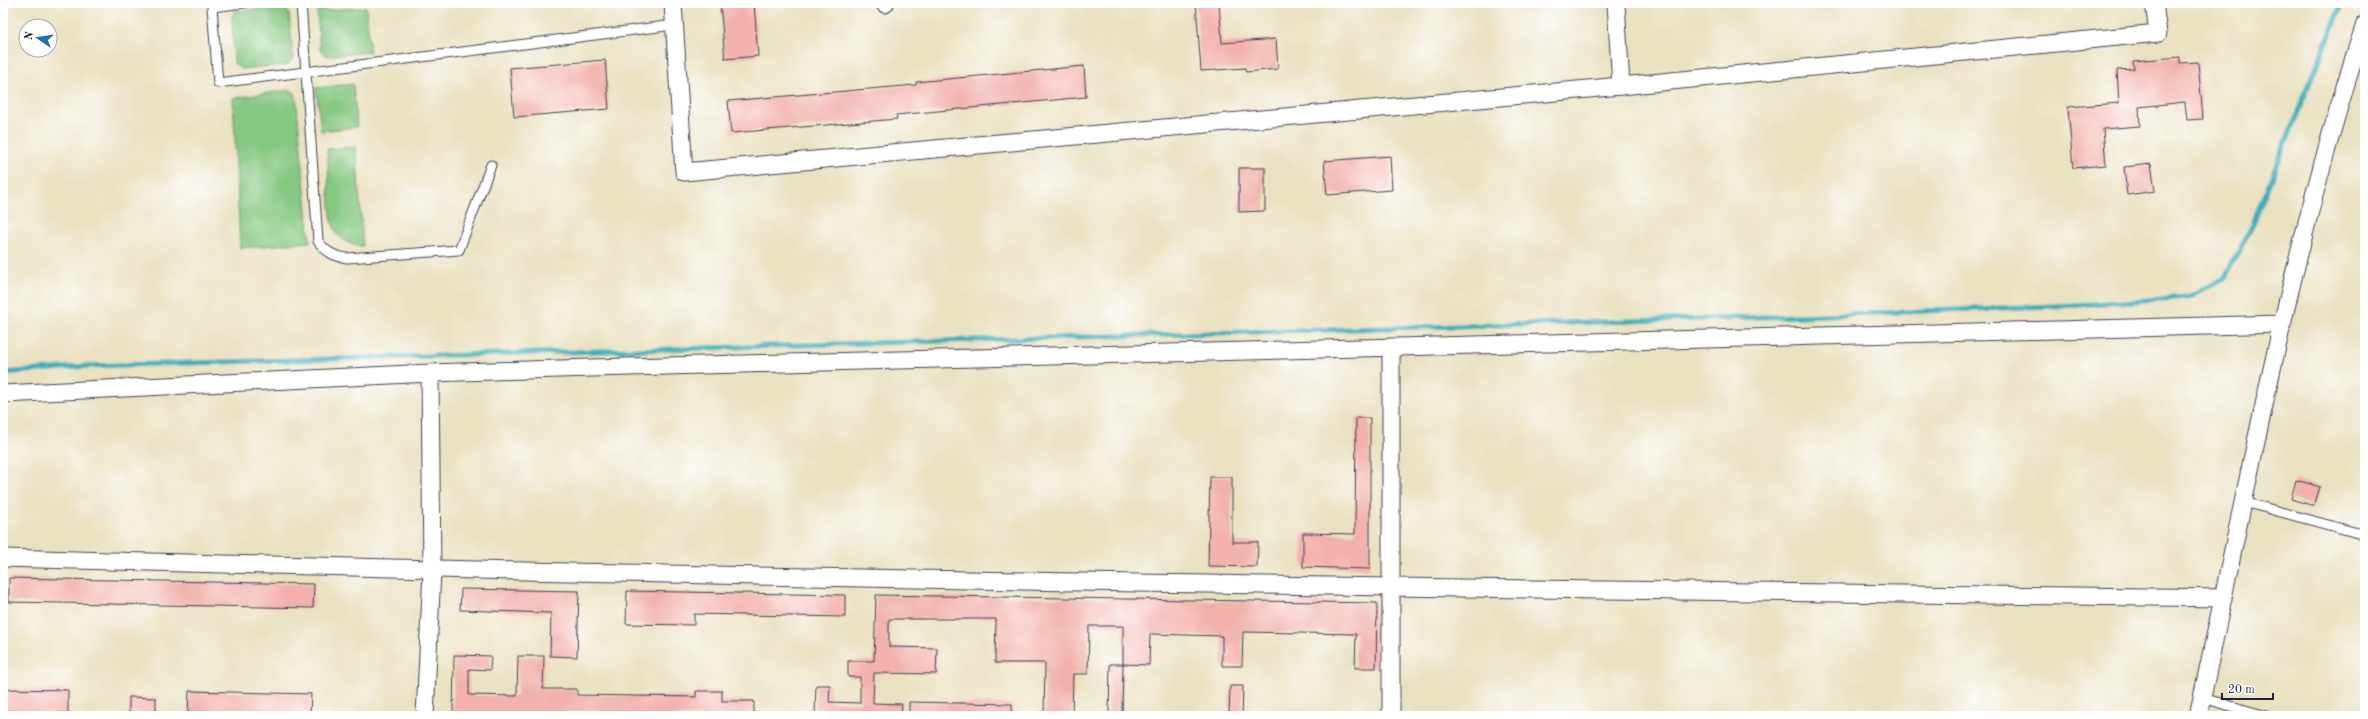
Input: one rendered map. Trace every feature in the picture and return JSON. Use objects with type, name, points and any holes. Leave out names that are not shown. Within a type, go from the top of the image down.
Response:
[{"type":"street","points":[[673,3],[684,172],[1621,86],[2158,33],[2154,3]]},
{"type":"street","points":[[1616,3],[1621,86]]},
{"type":"street","points":[[2198,716],[2283,324],[2344,86],[2365,24]]},
{"type":"street","points":[[3,394],[430,373],[2283,324]]},
{"type":"street","points":[[1391,347],[1391,716]]},
{"type":"street","points":[[424,716],[432,571],[430,373]]},
{"type":"street","points":[[3,558],[432,571],[1391,588],[2223,598]]},
{"type":"lane","points":[[244,3],[212,7],[218,83],[674,25]]},
{"type":"lane","points":[[301,3],[318,241],[324,249],[334,256],[347,258],[459,250],[491,165]]},
{"type":"lane","points":[[2244,502],[2365,536]]},
{"type":"lane","points":[[2202,698],[2267,716]]},
{"type":"green space","points":[[282,7],[289,13],[293,59],[287,65],[241,69],[234,63],[232,17],[235,11]]},
{"type":"green space","points":[[366,7],[370,52],[327,56],[320,50],[317,11]]},
{"type":"green space","points":[[353,84],[357,127],[321,131],[316,88]]},
{"type":"green space","points":[[290,90],[295,93],[296,97],[310,242],[240,248],[233,98]]},
{"type":"green space","points":[[356,147],[363,246],[349,243],[337,234],[331,217],[329,198],[327,149]]},
{"type":"building","points":[[720,3],[754,3],[758,56],[725,59]]},
{"type":"building","points":[[1196,3],[1219,3],[1222,43],[1276,39],[1278,69],[1246,72],[1245,68],[1201,71]]},
{"type":"building","points":[[2180,57],[2180,63],[2198,62],[2203,119],[2187,120],[2185,102],[2139,107],[2140,126],[2103,129],[2106,165],[2073,168],[2068,107],[2119,103],[2117,70],[2134,69],[2133,61]]},
{"type":"building","points":[[605,60],[609,109],[514,117],[510,68]]},
{"type":"building","points":[[1084,66],[1086,97],[896,115],[897,119],[731,133],[728,101],[916,85],[916,82]]},
{"type":"building","points":[[1390,156],[1392,190],[1327,195],[1324,161]]},
{"type":"building","points":[[2151,164],[2155,191],[2127,195],[2124,167]]},
{"type":"building","points":[[1239,168],[1265,168],[1265,211],[1239,212]]},
{"type":"building","points":[[1356,418],[1370,418],[1370,569],[1303,567],[1303,533],[1355,534]]},
{"type":"building","points":[[1210,477],[1232,477],[1232,542],[1258,542],[1257,567],[1208,566]]},
{"type":"building","points":[[2296,480],[2320,487],[2314,506],[2291,499]]},
{"type":"building","points":[[9,578],[314,584],[313,608],[9,602]]},
{"type":"building","points":[[461,589],[579,591],[577,657],[550,656],[551,613],[460,610]]},
{"type":"building","points":[[627,591],[845,595],[845,617],[694,614],[694,625],[626,624]]},
{"type":"building","points":[[876,595],[1377,603],[1376,668],[1355,668],[1356,634],[1243,632],[1242,666],[1222,666],[1222,636],[1150,634],[1149,665],[1123,664],[1123,626],[1089,626],[1088,674],[1073,674],[1072,716],[1044,716],[1045,663],[995,663],[996,619],[889,619],[889,647],[937,648],[936,674],[874,673],[873,703],[902,704],[901,716],[815,716],[816,685],[830,685],[829,702],[860,703],[860,677],[848,677],[848,661],[874,661]]},
{"type":"building","points":[[454,655],[491,656],[490,670],[469,669],[469,695],[517,696],[518,656],[544,656],[543,689],[577,689],[577,695],[696,697],[696,691],[722,691],[722,701],[754,701],[754,716],[453,716]]},
{"type":"building","points":[[1110,664],[1123,664],[1122,716],[1109,716]]},
{"type":"building","points":[[1230,686],[1243,686],[1242,716],[1229,716]]},
{"type":"building","points":[[3,689],[68,690],[68,713],[3,711]]},
{"type":"building","points":[[189,691],[311,694],[310,716],[188,714]]},
{"type":"building","points":[[129,697],[156,698],[156,713],[129,712]]},
{"type":"building","points":[[909,702],[1012,704],[1012,716],[909,716]]},
{"type":"waterway","points":[[3,373],[87,366],[1800,316],[2079,305],[2188,297],[2224,279],[2251,228],[2342,3]]}]
